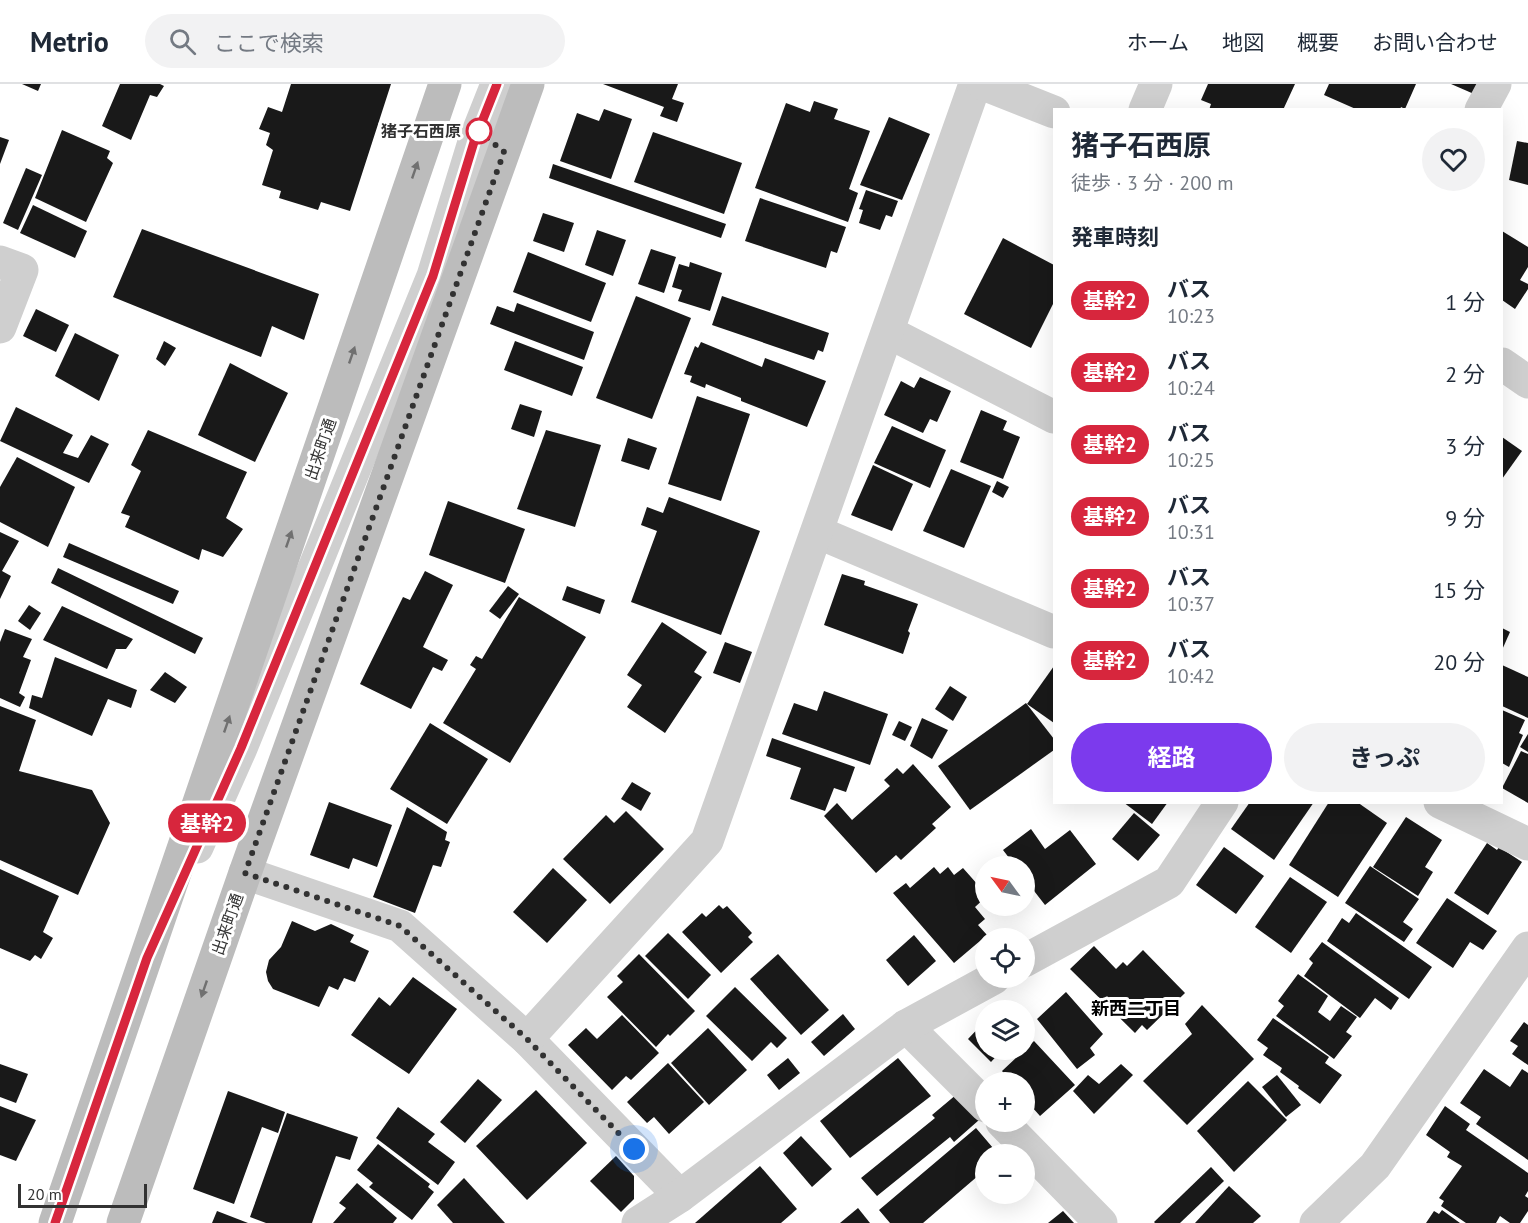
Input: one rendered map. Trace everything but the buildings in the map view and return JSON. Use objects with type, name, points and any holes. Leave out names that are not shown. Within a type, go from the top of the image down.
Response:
[{"type":"main road","name":"出来町通","points":[[55,1223],[445,84]]},
{"type":"main road","name":"出来町通","points":[[123,1223],[245,873],[528,84]]},
{"type":"street","points":[[147,958],[241,748],[428,287],[474,142],[497,84]]},
{"type":"street","points":[[527,1039],[707,841],[975,84]]},
{"type":"street","points":[[983,84],[1053,112]]},
{"type":"street","points":[[1145,108],[1156,84]]},
{"type":"street","points":[[1482,108],[1495,84]]},
{"type":"street","points":[[0,262],[22,270],[0,327]]},
{"type":"street","points":[[888,332],[1053,416]]},
{"type":"street","points":[[1503,365],[1528,382]]},
{"type":"street","points":[[817,532],[1053,632]]},
{"type":"street","points":[[1035,955],[1169,882],[1221,804]]},
{"type":"street","points":[[1444,804],[1528,844]]},
{"type":"street","points":[[245,873],[400,926],[527,1039],[680,1196]]},
{"type":"street","points":[[1316,1223],[1375,1166],[1528,948]]},
{"type":"street","points":[[638,1223],[680,1196],[906,1026],[976,988]]},
{"type":"street","points":[[906,1026],[975,1095]]},
{"type":"street","points":[[1012,1132],[1101,1223]]},
{"type":"bus line","name":"基幹2","points":[[55,1223],[147,958],[241,748],[433,276],[474,142],[497,84]]},
{"type":"place","name":"猪子石西原","points":[[479,131]]},
{"type":"district","name":"新西二丁目","points":[[1136,1009]]},
{"type":"route","points":[[479,131],[504,152],[245,873],[400,926],[527,1039],[634,1149]]}]
